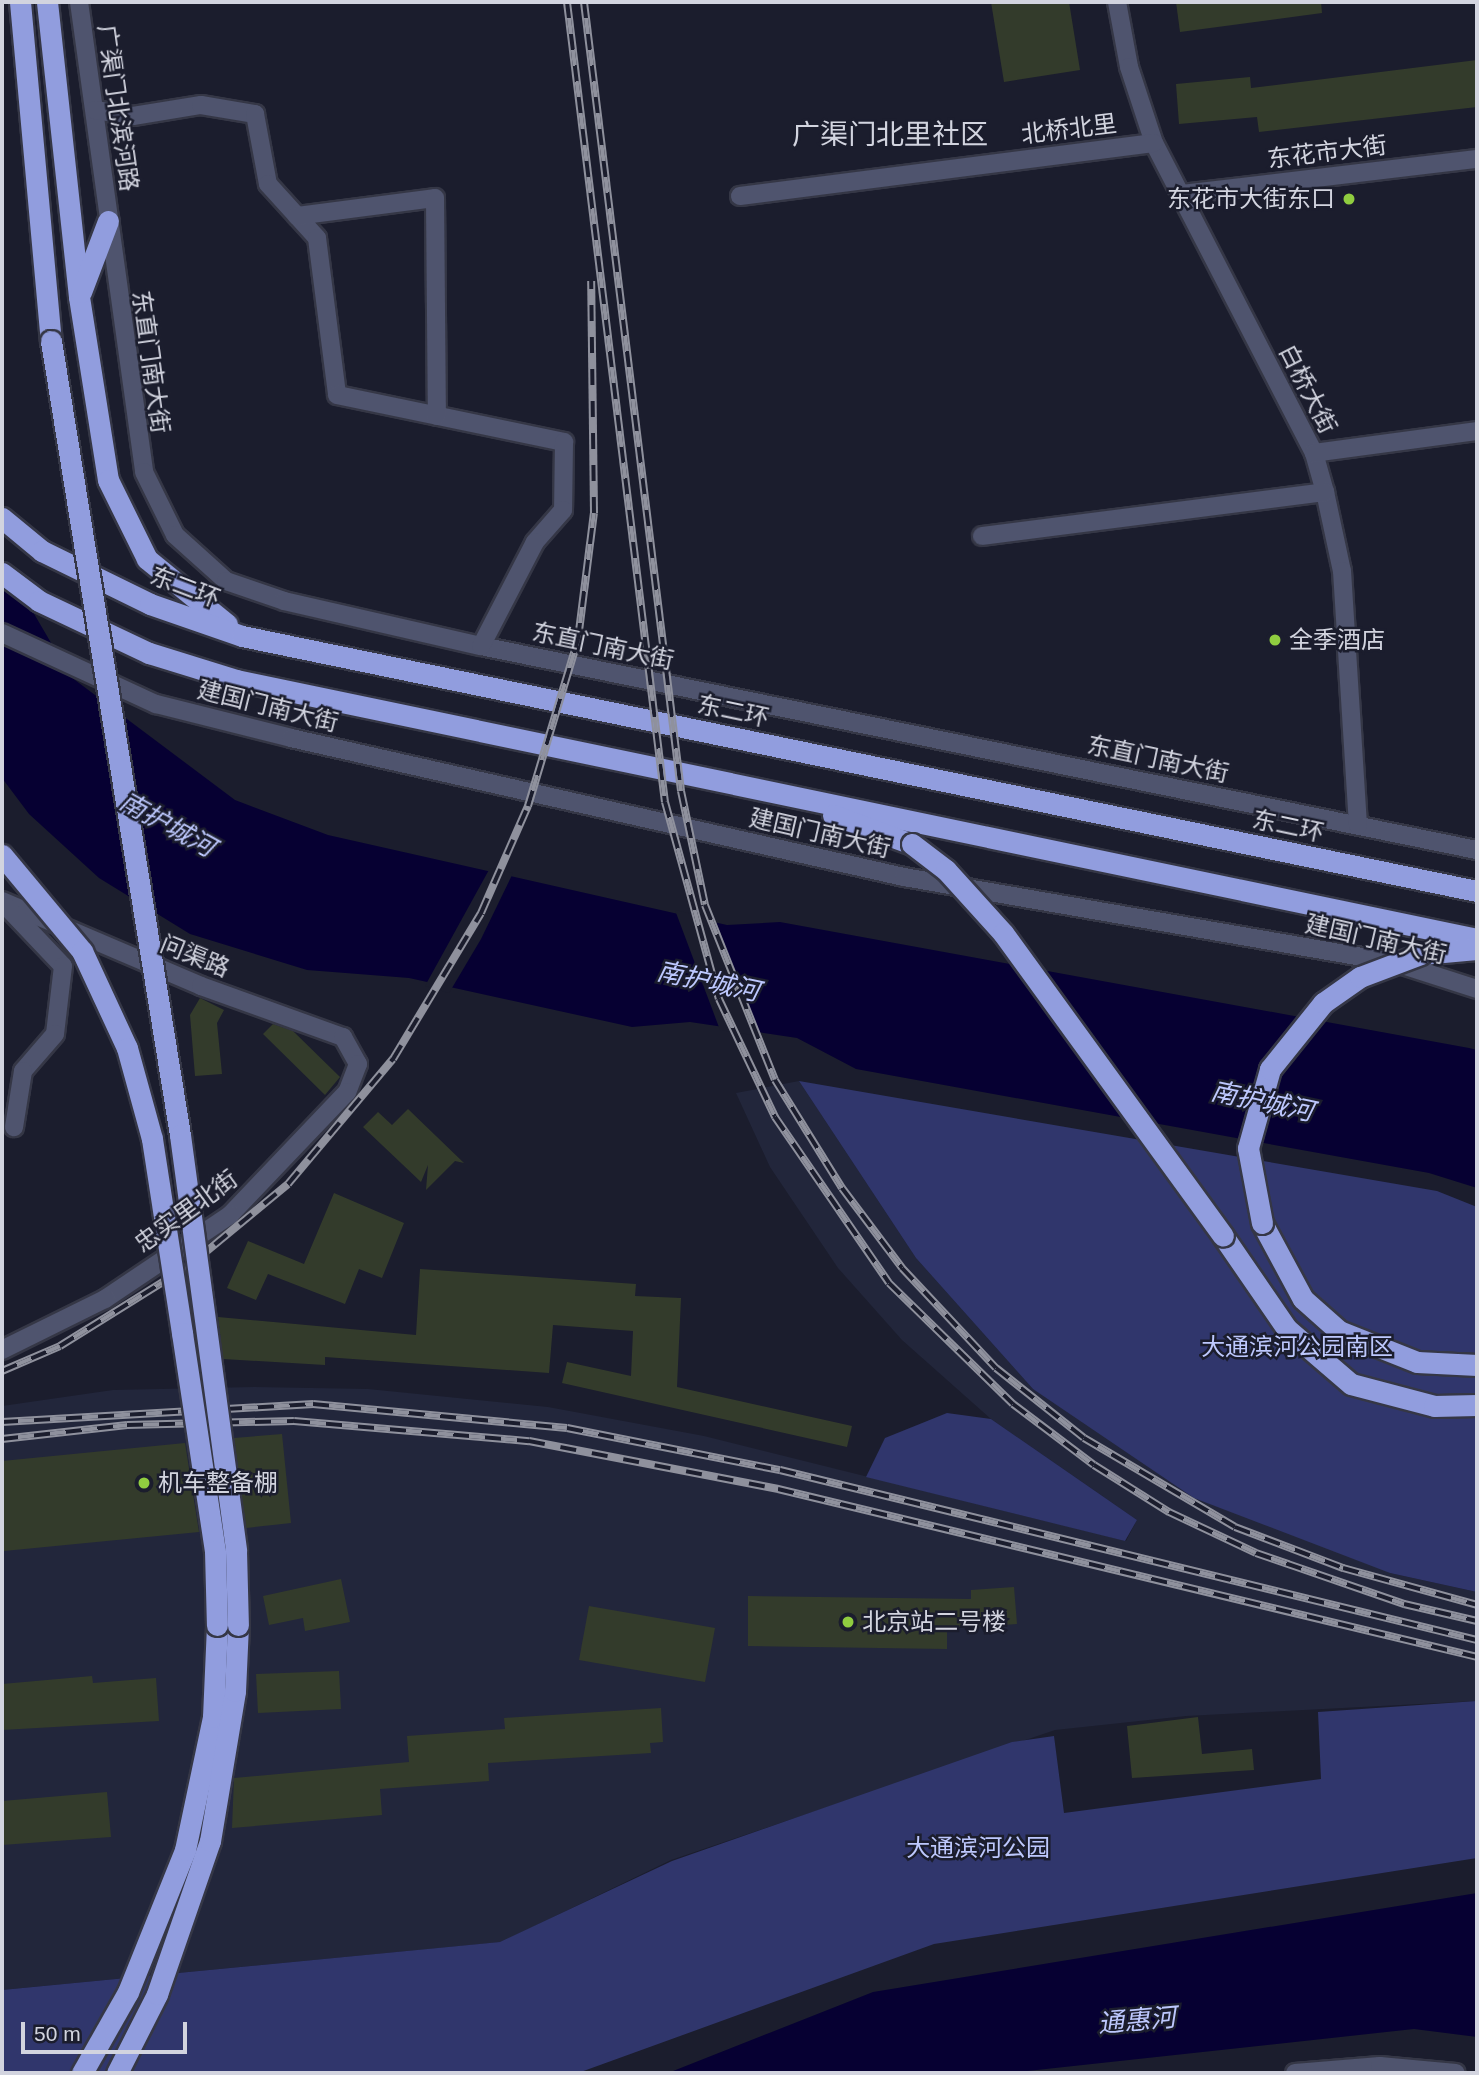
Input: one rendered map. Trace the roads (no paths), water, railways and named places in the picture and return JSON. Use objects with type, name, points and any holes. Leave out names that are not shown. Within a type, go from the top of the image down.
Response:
[{"type":"highway","points":[[20,2],[51,341],[180,1135],[236,1551],[235,1691],[210,1842],[161,1983],[117,2073]]},
{"type":"highway","points":[[47,2],[79,297],[108,480],[126,525],[147,559],[242,636]]},
{"type":"highway","points":[[79,297],[107,221]]},
{"type":"highway","name":"东二环","points":[[2,518],[54,556],[150,604],[242,636],[1477,891]]},
{"type":"highway","points":[[2,573],[38,601],[149,653],[236,680],[1477,939]]},
{"type":"highway","points":[[769,791],[912,844],[946,870],[1003,933],[1223,1236],[1287,1329],[1352,1384],[1434,1406],[1477,1405]]},
{"type":"highway","points":[[2,855],[82,951],[127,1048],[152,1139],[215,1551],[213,1717],[200,1798],[158,1925],[82,2073]]},
{"type":"highway","points":[[1477,948],[1421,954],[1360,977],[1322,1003],[1270,1069],[1248,1148],[1262,1223],[1303,1299],[1339,1331],[1417,1362],[1477,1365]]},
{"type":"street","name":"广渠门北滨河路","points":[[79,2],[95,110],[107,221]]},
{"type":"street","name":"白桥大街","points":[[1117,2],[1129,67],[1154,143],[1314,453],[1342,571],[1359,825]]},
{"type":"street","points":[[95,110],[133,116],[201,105],[255,114],[268,184],[317,238],[337,396],[564,442],[563,510],[535,542],[481,646]]},
{"type":"street","name":"北桥北里","points":[[740,196],[1154,143]]},
{"type":"street","name":"东花市大街","points":[[1182,194],[1477,159]]},
{"type":"street","points":[[297,216],[435,198],[436,416]]},
{"type":"street","name":"东直门南大街","points":[[107,221],[144,472],[155,504],[195,558],[226,581],[284,601],[481,646],[1359,825]]},
{"type":"street","points":[[1314,453],[1477,431]]},
{"type":"street","points":[[982,536],[1325,492]]},
{"type":"street","name":"建国门南大街","points":[[2,633],[156,704],[904,877],[1396,963],[1477,989]]},
{"type":"street","points":[[1359,825],[1477,850]]},
{"type":"street","points":[[2,902],[63,966],[55,1034],[23,1071],[15,1127]]},
{"type":"street","name":"问渠路","points":[[2,902],[201,986],[343,1037],[358,1065]]},
{"type":"street","name":"忠实里北街","points":[[2,1350],[105,1299],[230,1214],[347,1092],[358,1065]]},
{"type":"street","points":[[1295,2073],[1380,2066],[1456,2073]]},
{"type":"water","name":"南护城河","points":[[2,559],[71,677],[235,800],[328,835],[727,925],[780,922],[1477,1050],[1477,1188],[1429,1173],[856,1069],[797,1038],[690,1022],[632,1027],[409,978],[307,970],[190,934],[99,878],[29,814],[2,778]]},
{"type":"water","name":"通惠河","points":[[1477,1893],[1477,2037],[1414,2029],[1009,2073],[668,2073],[873,1992]]},
{"type":"railway","points":[[567,2],[665,802],[719,999],[775,1117],[889,1283],[1013,1404],[1094,1465],[1169,1512],[1256,1553],[1404,1604],[1477,1621]]},
{"type":"railway","points":[[584,2],[681,791],[705,905],[775,1080],[842,1188],[902,1268],[996,1368],[1084,1438],[1235,1527],[1343,1568],[1477,1605]]},
{"type":"railway","points":[[2,1371],[60,1346],[190,1265],[288,1184],[393,1059],[481,913],[528,806],[578,639],[594,513],[591,281]]},
{"type":"railway","points":[[2,1422],[313,1404],[567,1428],[780,1470],[1477,1640]]},
{"type":"railway","points":[[2,1439],[127,1425],[294,1421],[529,1441],[778,1489],[1477,1657]]},
{"type":"place","name":"东花市大街东口","points":[[1349,199]]},
{"type":"place","name":"全季酒店","points":[[1275,640]]},
{"type":"place","name":"机车整备棚","points":[[144,1483]]},
{"type":"place","name":"北京站二号楼","points":[[848,1622]]},
{"type":"district","name":"广渠门北里社区","points":[[890,135]]},
{"type":"park label","name":"大通滨河公园南区","points":[[1297,1347]]},
{"type":"park label","name":"大通滨河公园","points":[[978,1848]]}]
